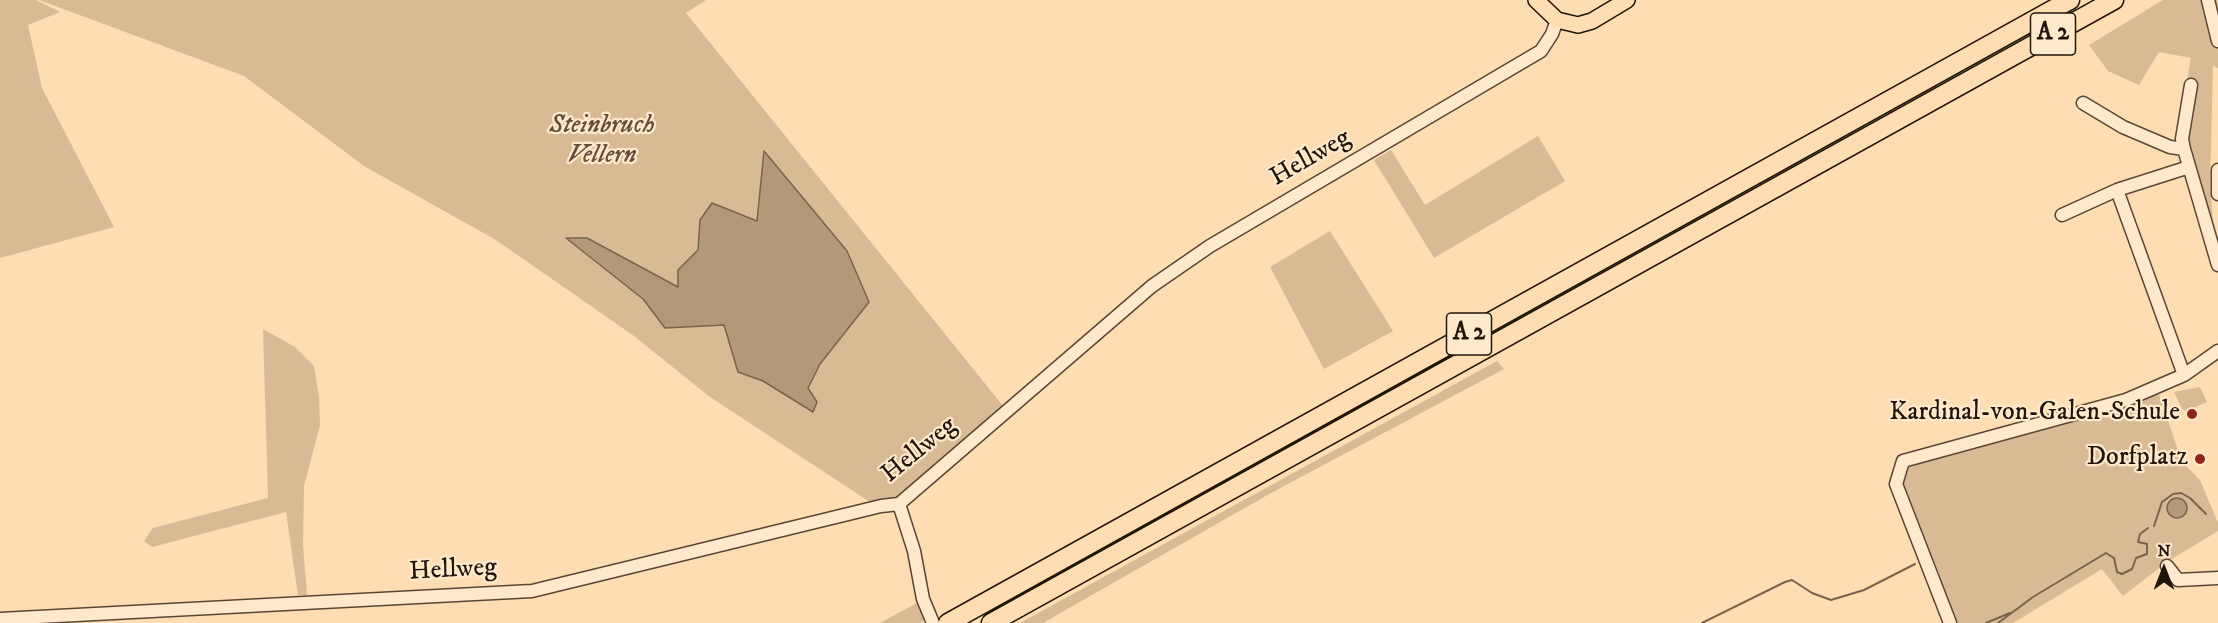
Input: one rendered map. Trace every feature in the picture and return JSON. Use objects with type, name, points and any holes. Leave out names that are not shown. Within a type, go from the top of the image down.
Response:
[{"type":"highway","name":"A 2","points":[[948,623],[2070,0]]},
{"type":"highway","name":"A 2","points":[[991,623],[2114,0]]},
{"type":"main road","points":[[1536,0],[1557,20],[1578,25],[1592,21],[1627,0]]},
{"type":"street","points":[[2208,0],[2218,41]]},
{"type":"street","name":"Hellweg","points":[[0,619],[532,591],[881,506],[899,504],[1152,286],[1210,246],[1541,51],[1552,34],[1557,20]]},
{"type":"street","points":[[2191,85],[2182,139],[2218,265]]},
{"type":"street","points":[[2083,104],[2123,127],[2170,147],[2184,149]]},
{"type":"street","points":[[2062,215],[2117,190],[2189,167]]},
{"type":"street","points":[[2218,170],[2218,195]]},
{"type":"street","points":[[2117,190],[2184,375]]},
{"type":"street","points":[[1950,623],[1896,484],[1903,461],[2126,400],[2184,375],[2218,351]]},
{"type":"street","points":[[899,504],[916,560],[923,598],[933,623]]},
{"type":"street","points":[[2167,566],[2178,580],[2218,578]]},
{"type":"green space","points":[[0,0],[36,0],[60,12],[28,25],[42,88],[114,227],[0,258]]},
{"type":"green space","name":"Steinbruch Vellern","points":[[39,0],[706,0],[686,13],[1004,407],[899,504],[873,504],[710,397],[634,336],[496,240],[364,166],[244,76]]},
{"type":"green space","points":[[2163,0],[2218,0],[2218,68],[2213,66],[2210,186],[2215,243],[2180,120],[2191,58],[2159,52],[2139,85],[2108,71],[2089,45]]},
{"type":"green space","points":[[1538,136],[1565,181],[1434,258],[1374,160],[1391,150],[1425,205]]},
{"type":"green space","points":[[1330,231],[1393,331],[1324,369],[1270,267]]},
{"type":"green space","points":[[263,329],[295,347],[314,366],[319,397],[320,425],[304,486],[303,545],[307,595],[298,595],[286,512],[152,547],[144,541],[153,528],[268,498]]},
{"type":"green space","points":[[1497,361],[1504,369],[1271,493],[1043,623],[1020,623]]},
{"type":"green space","points":[[2200,387],[2207,402],[2186,411],[2182,409],[2174,392]]},
{"type":"green space","points":[[2157,389],[2179,453],[2186,466],[2200,480],[2218,523],[2218,531],[2167,562],[2123,596],[2102,569],[2013,623],[1956,623],[1942,595],[1899,484],[1905,464]]},
{"type":"green space","points":[[917,603],[925,620],[920,623],[880,623]]},
{"type":"shaded area","points":[[764,151],[847,251],[869,302],[820,364],[808,388],[817,402],[813,412],[763,381],[738,372],[724,325],[665,328],[643,299],[566,238],[587,238],[678,287],[678,270],[698,250],[700,220],[712,203],[757,221]]},
{"type":"shaded area","points":[[2177,498],[2184,501],[2187,508],[2184,515],[2177,518],[2170,515],[2167,508],[2170,501]]},
{"type":"waterway","points":[[2154,526],[2162,502],[2173,494],[2181,493],[2190,498],[2206,514]]},
{"type":"waterway","points":[[1998,623],[2033,597],[2106,553],[2114,558],[2117,572],[2122,574],[2132,569],[2136,558],[2147,554],[2147,544],[2138,542],[2140,534],[2148,528]]},
{"type":"waterway","points":[[1702,623],[1792,580],[1812,593],[1831,600],[1864,590],[1915,564]]},
{"type":"waterway","points":[[1986,623],[2010,613]]},
{"type":"place","name":"Kardinal-von-Galen-Schule","points":[[2192,414]]},
{"type":"place","name":"Dorfplatz","points":[[2200,459]]}]
